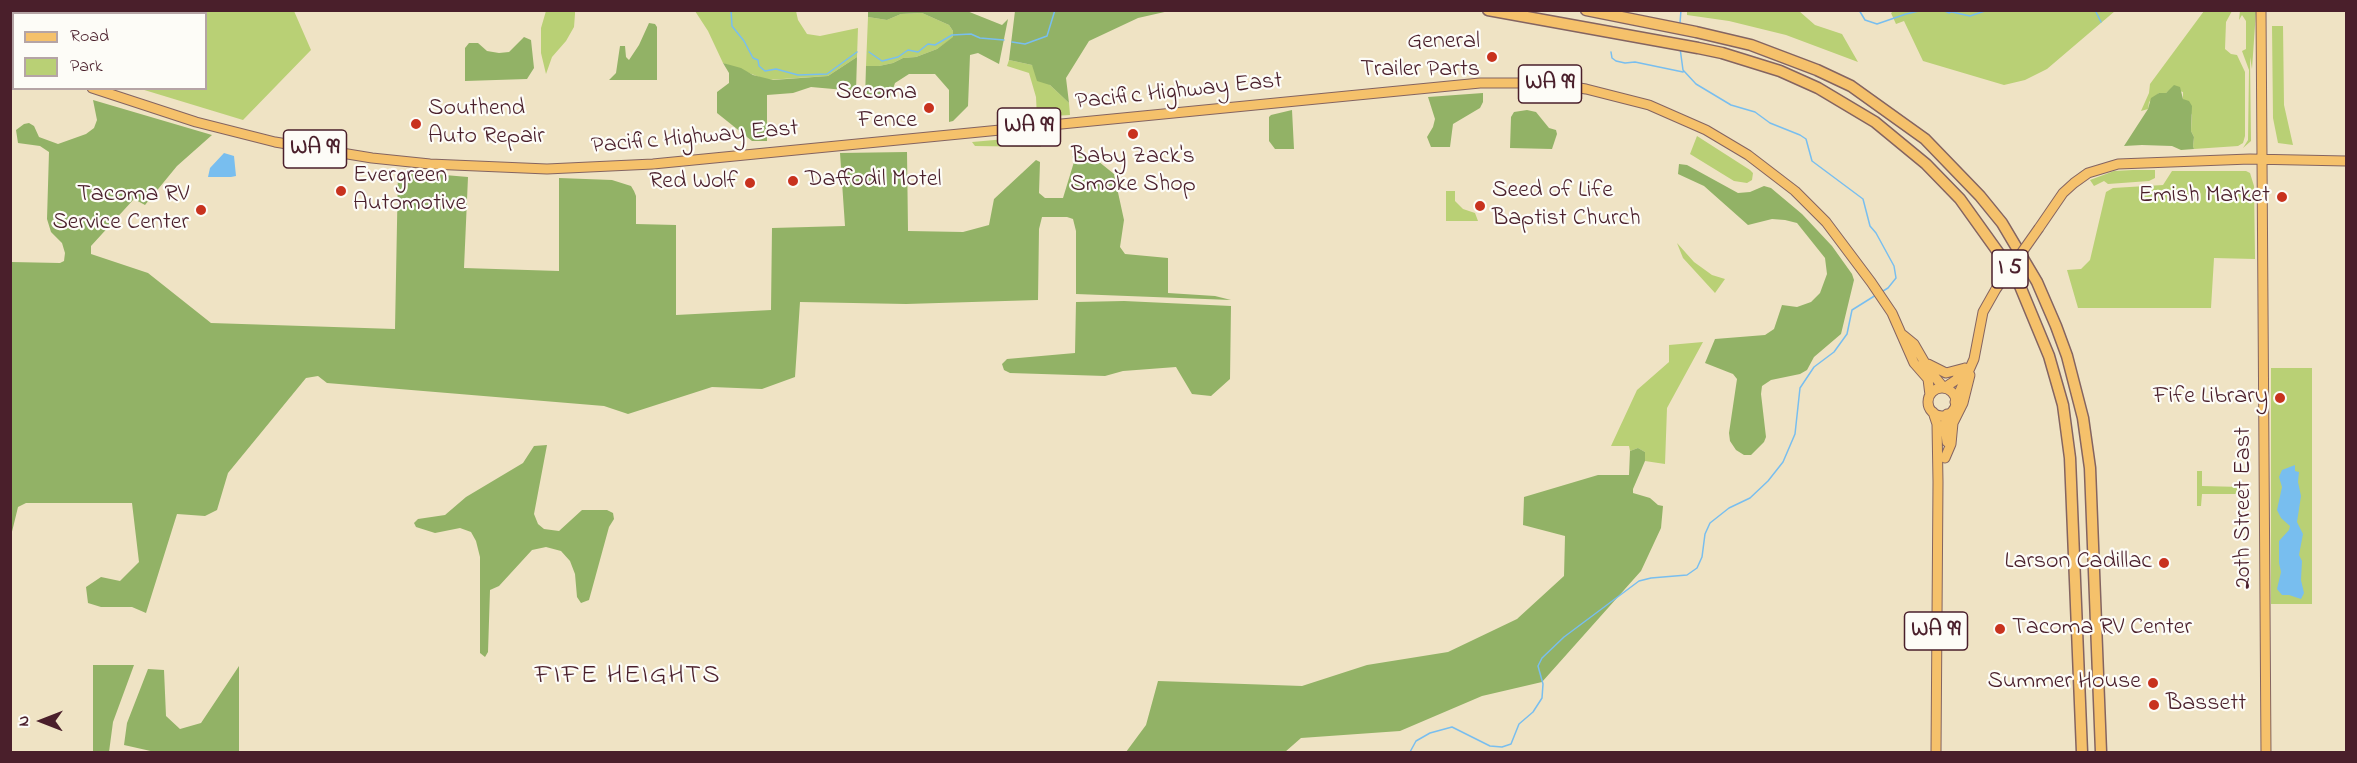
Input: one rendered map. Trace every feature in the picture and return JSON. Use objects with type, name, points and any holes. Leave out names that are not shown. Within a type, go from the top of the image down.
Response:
[{"type":"highway","name":"I 5","points":[[1488,10],[1698,48],[1780,71],[1818,88],[1875,123],[1926,164],[1960,199],[2020,286],[2049,356],[2068,432],[2082,753]]},
{"type":"highway","name":"I 5","points":[[1586,10],[1751,45],[1817,70],[1851,86],[1925,139],[1957,170],[2002,223],[2025,258],[2037,282],[2067,356],[2087,441],[2101,753]]},
{"type":"main road","name":"20th Street East","points":[[2261,10],[2266,753]]},
{"type":"main road","name":"Pacific Highway East","points":[[94,90],[185,119],[275,142],[372,158],[486,168],[573,169],[714,158],[1480,83],[1546,83],[1600,92],[1641,103],[1682,118],[1748,155],[1795,191],[1831,228],[1871,282],[1903,335],[1914,363],[1929,381],[1930,395]]},
{"type":"main road","points":[[1945,458],[1951,444],[1954,420],[1963,403],[1969,366],[1982,317],[1996,289],[2068,188],[2088,173],[2131,163],[2261,159],[2346,160]]},
{"type":"main road","name":"Pacific Highway East","points":[[1903,335],[1914,344],[1944,388]]},
{"type":"main road","points":[[1922,357],[1931,366],[1944,372],[1969,366]]},
{"type":"main road","points":[[1930,395],[1936,389],[1944,388],[1956,380],[1969,366]]},
{"type":"main road","points":[[1933,412],[1941,415],[1952,410],[1969,366]]},
{"type":"main road","name":"WA 99","points":[[1944,388],[1952,392],[1955,402]]},
{"type":"main road","name":"WA 99","points":[[1930,395],[1928,404],[1937,424],[1938,482],[1936,753]]},
{"type":"main road","name":"WA 99","points":[[1938,482],[1947,443],[1945,425],[1947,414]]},
{"type":"green space","points":[[1015,10],[1169,11],[1138,18],[1089,41],[1066,78],[1069,103],[1050,85],[1037,81],[1032,65],[1009,60]]},
{"type":"green space","points":[[1687,10],[1799,11],[1815,25],[1842,34],[1858,62],[1786,35],[1729,21],[1687,15]]},
{"type":"green space","points":[[1895,10],[2115,11],[2047,69],[2025,80],[2004,85],[1923,61],[1904,21],[1896,24],[1891,13]]},
{"type":"green space","points":[[294,11],[311,50],[243,120],[144,90],[207,90],[207,12],[100,12]]},
{"type":"green space","points":[[546,11],[575,11],[575,14],[574,27],[566,41],[552,57],[546,74],[541,53],[541,28]]},
{"type":"green space","points":[[695,11],[796,11],[798,20],[807,34],[820,36],[858,28],[857,57],[828,76],[767,80],[723,63],[708,31]]},
{"type":"green space","points":[[868,11],[967,11],[1002,25],[1008,19],[999,64],[978,53],[970,55],[968,106],[953,121],[949,122],[949,90],[935,74],[909,74],[895,83],[890,98],[865,99],[866,66],[879,66],[903,58],[916,57],[937,49],[953,37],[953,31],[949,25],[922,13],[901,14],[887,20],[868,17]]},
{"type":"green space","points":[[2204,11],[2232,11],[2226,22],[2225,49],[2237,55],[2245,72],[2245,136],[2243,143],[2238,146],[2194,149],[2194,137],[2191,131],[2192,115],[2183,99],[2183,92],[2171,89],[2166,93],[2159,93],[2149,102],[2148,109],[2141,111],[2149,93],[2150,84]]},
{"type":"green space","points":[[2240,11],[2256,11],[2252,69],[2250,57],[2251,141],[2243,148],[2248,140],[2249,70],[2242,51],[2246,49],[2246,21],[2242,15],[2239,20]]},
{"type":"green space","points":[[922,13],[949,25],[953,31],[953,38],[937,49],[916,57],[903,58],[879,66],[866,66],[868,17],[887,20],[901,14]]},
{"type":"green space","points":[[649,23],[657,27],[657,80],[609,80],[616,73],[620,46],[625,46],[626,57],[629,60]]},
{"type":"green space","points":[[2272,26],[2283,26],[2284,105],[2293,145],[2278,143],[2273,118]]},
{"type":"green space","points":[[524,37],[531,40],[534,68],[527,79],[465,81],[465,48],[469,43],[478,43],[487,51],[509,52]]},
{"type":"green space","points":[[857,57],[856,91],[811,87],[793,93],[767,95],[767,141],[752,141],[717,113],[717,92],[729,83],[729,73],[723,63],[773,80],[828,76]]},
{"type":"green space","points":[[1009,60],[1032,65],[1069,103],[1070,115],[1037,117],[1036,97],[1029,73],[1007,66]]},
{"type":"green space","points":[[2174,85],[2180,87],[2183,99],[2189,101],[2192,106],[2191,131],[2194,137],[2194,149],[2181,150],[2172,146],[2124,146],[2148,109],[2151,98],[2159,93],[2166,93]]},
{"type":"green space","points":[[1483,93],[1480,108],[1453,124],[1450,147],[1431,147],[1427,137],[1435,119],[1428,97]]},
{"type":"green space","points":[[93,100],[212,135],[177,166],[145,205],[134,199],[91,246],[91,254],[148,273],[211,323],[395,329],[398,171],[468,177],[464,268],[559,271],[559,178],[612,180],[631,186],[634,191],[636,224],[676,225],[676,315],[771,310],[772,228],[845,226],[840,153],[907,152],[908,231],[963,232],[989,225],[994,199],[1036,160],[1040,162],[1039,193],[1045,198],[1063,198],[1074,162],[1072,156],[1093,157],[1114,174],[1124,220],[1120,247],[1125,254],[1168,258],[1168,293],[1215,296],[1231,300],[1076,294],[1076,231],[1073,219],[1042,217],[1039,229],[1038,300],[906,304],[800,302],[795,377],[762,389],[712,387],[628,414],[604,406],[327,383],[318,376],[306,378],[228,473],[217,510],[205,516],[177,514],[146,613],[132,607],[101,607],[88,603],[86,587],[101,577],[120,581],[139,562],[132,503],[26,503],[18,507],[10,540],[11,262],[60,263],[64,261],[65,253],[62,243],[51,232],[47,219],[49,152],[40,146],[18,143],[16,130],[29,123],[34,126],[39,137],[58,144],[86,134],[94,128],[97,120]]},
{"type":"green space","points":[[1292,110],[1294,149],[1275,149],[1269,141],[1269,117]]},
{"type":"green space","points":[[1527,110],[1536,112],[1549,128],[1556,130],[1557,134],[1552,149],[1510,148],[1511,117],[1514,112]]},
{"type":"green space","points":[[1040,136],[1041,147],[975,146],[972,142]]},
{"type":"green space","points":[[1697,136],[1750,170],[1753,173],[1752,180],[1747,183],[1734,181],[1690,154]]},
{"type":"green space","points":[[1679,164],[1687,165],[1738,193],[1750,192],[1764,186],[1771,188],[1802,214],[1832,246],[1854,280],[1841,334],[1814,357],[1807,370],[1800,374],[1771,380],[1762,386],[1766,437],[1751,455],[1744,455],[1736,450],[1730,441],[1729,433],[1737,379],[1733,374],[1705,363],[1715,339],[1765,335],[1774,329],[1782,305],[1797,307],[1811,302],[1820,293],[1827,274],[1825,258],[1797,223],[1772,219],[1748,225],[1704,186],[1678,174]]},
{"type":"green space","points":[[2155,170],[2155,178],[2149,181],[2108,184],[2104,181],[2094,186],[2090,180],[2114,171]]},
{"type":"green space","points":[[2172,171],[2246,171],[2250,173],[2254,186],[2255,259],[2214,258],[2211,308],[2078,308],[2067,270],[2081,269],[2090,260],[2106,192],[2113,188],[2163,185]]},
{"type":"green space","points":[[1446,191],[1455,191],[1455,201],[1463,209],[1475,213],[1478,221],[1446,221]]},
{"type":"green space","points":[[1677,243],[1694,262],[1712,275],[1725,279],[1715,293],[1683,258]]},
{"type":"green space","points":[[1124,301],[1231,306],[1230,379],[1211,396],[1192,394],[1176,367],[1123,371],[1105,376],[1010,373],[1004,370],[1002,364],[1007,359],[1075,353],[1076,302]]},
{"type":"green space","points":[[1703,342],[1667,408],[1665,464],[1645,461],[1645,452],[1638,448],[1630,451],[1629,446],[1611,446],[1637,390],[1669,362],[1669,345]]},
{"type":"green space","points":[[2271,368],[2312,368],[2312,604],[2271,604]]},
{"type":"green space","points":[[547,445],[534,514],[538,524],[544,529],[559,531],[582,510],[607,510],[613,513],[614,519],[609,527],[589,600],[581,603],[577,597],[575,574],[570,561],[561,551],[546,547],[532,550],[499,586],[490,590],[488,652],[485,657],[480,653],[480,557],[476,541],[471,532],[460,528],[435,533],[416,527],[414,523],[418,519],[445,515],[466,497],[523,463],[534,446]]},
{"type":"green space","points":[[1638,448],[1645,452],[1645,461],[1633,493],[1650,498],[1663,506],[1661,528],[1641,571],[1542,682],[1482,696],[1400,731],[1301,738],[1285,752],[1126,752],[1146,725],[1158,681],[1302,686],[1367,665],[1448,652],[1517,619],[1564,576],[1565,536],[1523,525],[1524,497],[1598,475],[1629,475],[1630,451]]},
{"type":"green space","points":[[2197,471],[2202,471],[2202,486],[2241,487],[2241,494],[2202,494],[2201,506],[2197,506]]},
{"type":"green space","points":[[93,665],[134,665],[113,722],[109,752],[93,752]]},
{"type":"green space","points":[[239,666],[239,752],[155,752],[124,745],[127,723],[148,669],[164,670],[166,716],[180,729],[201,723]]},
{"type":"water","points":[[224,153],[234,156],[236,176],[208,177],[210,168]]},
{"type":"water","points":[[2295,465],[2295,471],[2299,472],[2298,482],[2301,496],[2297,522],[2303,534],[2299,555],[2302,561],[2301,580],[2304,593],[2301,599],[2282,595],[2277,589],[2281,572],[2279,541],[2290,526],[2281,518],[2277,510],[2282,487],[2279,477],[2282,470]]},
{"type":"waterway","points":[[731,10],[732,26],[744,41],[753,58],[758,60],[759,66],[765,71],[776,69],[798,75],[827,74],[857,52]]},
{"type":"waterway","points":[[1012,42],[1025,44],[1047,36],[1055,10]]},
{"type":"waterway","points":[[1680,23],[1681,10]]},
{"type":"waterway","points":[[1859,10],[1865,20],[1877,24],[1923,10]]},
{"type":"waterway","points":[[1943,10],[1949,13],[1955,10]]},
{"type":"waterway","points":[[1952,12],[1970,16],[1988,10]]},
{"type":"waterway","points":[[2095,10],[2101,22]]},
{"type":"waterway","points":[[869,52],[882,61],[898,57],[908,50],[918,52],[928,44],[935,45],[952,35],[971,34],[980,38],[1004,40]]},
{"type":"waterway","points":[[1680,48],[1683,70],[1696,84],[1731,105],[1755,112],[1770,123],[1806,139],[1812,161],[1863,199],[1870,226],[1894,266],[1896,278],[1883,291]]},
{"type":"waterway","points":[[1611,52],[1612,58],[1616,61],[1635,62],[1683,72]]},
{"type":"waterway","points":[[1410,752],[1416,741],[1430,733],[1452,727],[1490,746],[1502,747],[1511,744],[1519,724],[1533,712],[1542,698],[1543,684],[1538,666],[1542,658],[1564,637],[1639,581],[1687,575],[1697,568],[1710,523],[1729,508],[1750,498],[1783,462],[1795,434],[1800,388],[1814,367],[1834,352],[1847,334],[1852,310],[1876,295]]},
{"type":"place","name":"General Trailer Parts","points":[[1492,57]]},
{"type":"place","name":"Secoma Fence","points":[[929,108]]},
{"type":"place","name":"Southend Auto Repair","points":[[416,124]]},
{"type":"place","name":"Baby Zack's Smoke Shop","points":[[1133,134]]},
{"type":"place","name":"Daffodil Motel","points":[[793,181]]},
{"type":"place","name":"Red Wolf","points":[[750,183]]},
{"type":"place","name":"Evergreen Automotive","points":[[341,191]]},
{"type":"place","name":"Emish Market","points":[[2282,197]]},
{"type":"place","name":"Seed of Life Baptist Church","points":[[1480,206]]},
{"type":"place","name":"Tacoma RV Service Center","points":[[201,210]]},
{"type":"place","name":"Fife Library","points":[[2280,398]]},
{"type":"place","name":"Larson Cadillac","points":[[2164,563]]},
{"type":"place","name":"Tacoma RV Center","points":[[2000,629]]},
{"type":"place","name":"Summer House","points":[[2153,683]]},
{"type":"place","name":"Bassett","points":[[2154,705]]},
{"type":"district","name":"FIFE HEIGHTS","points":[[628,678]]}]
